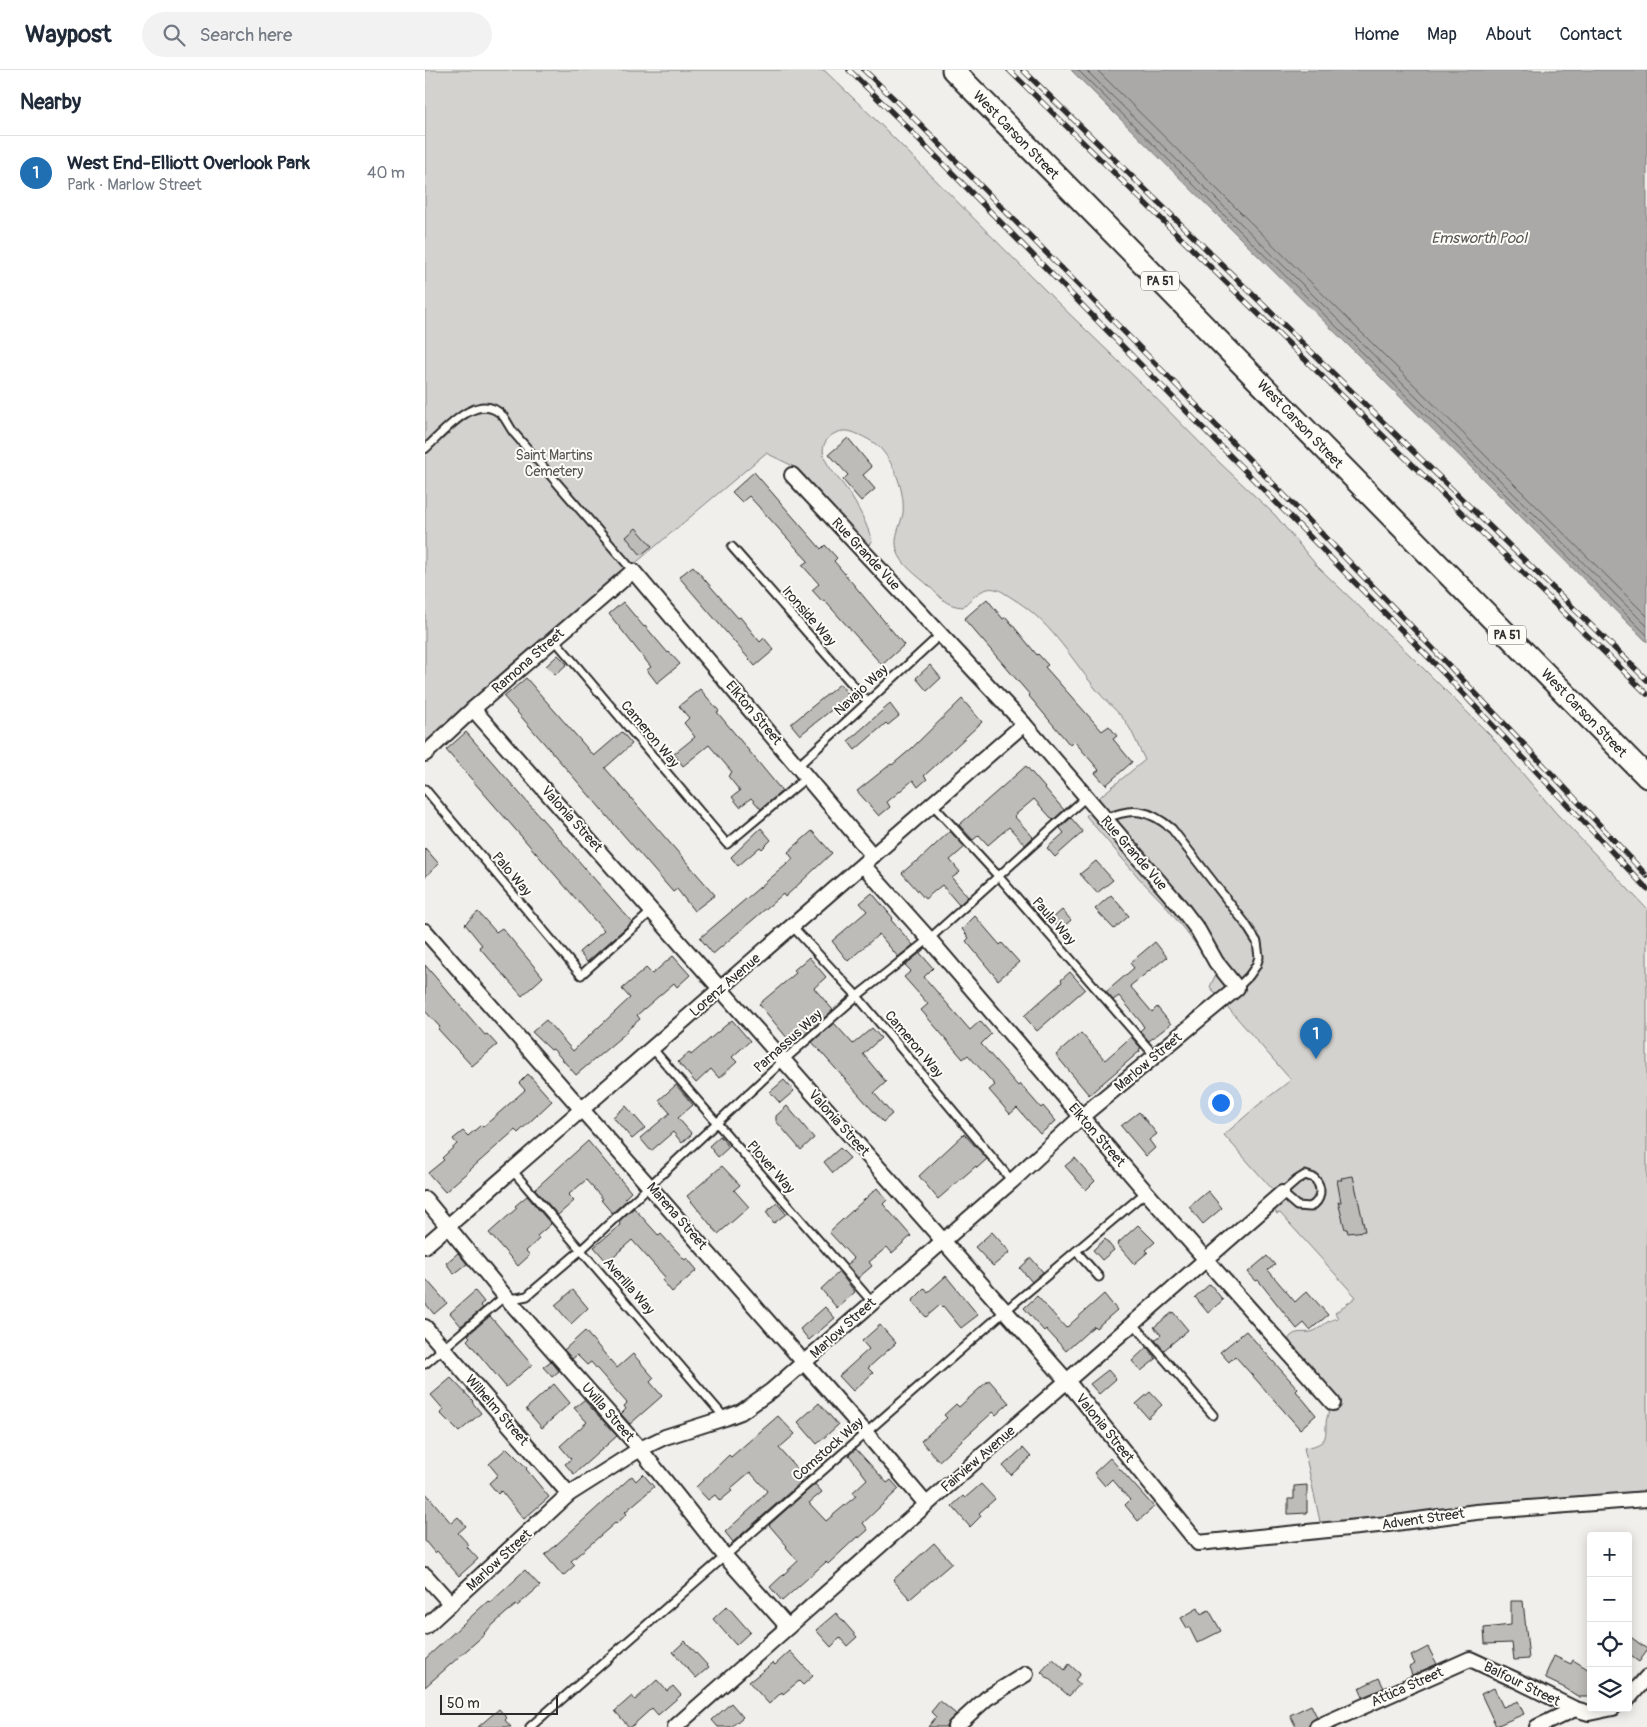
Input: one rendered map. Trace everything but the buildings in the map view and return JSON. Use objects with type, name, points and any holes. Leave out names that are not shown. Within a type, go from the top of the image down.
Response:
[{"type":"main road","name":"West Carson Street","points":[[953,70],[1647,777]]},
{"type":"street","name":"Rue Grande Vue","points":[[792,475],[1024,724],[1085,798],[1179,905],[1198,930],[1216,962],[1237,988]]},
{"type":"street","name":"Ramona Street","points":[[425,754],[473,708],[633,571]]},
{"type":"street","name":"Elkton Street","points":[[633,571],[807,777],[929,939],[1146,1192],[1333,1403]]},
{"type":"street","name":"Valonia Street","points":[[473,708],[1067,1381],[1199,1543]]},
{"type":"street","name":"Lorenz Avenue","points":[[425,1246],[1024,724]]},
{"type":"street","name":"Marena Street","points":[[425,930],[927,1504]]},
{"type":"street","name":"Marlow Street","points":[[425,1627],[569,1494],[640,1449],[665,1437],[741,1412],[771,1392],[1012,1181],[1081,1117],[1237,988]]},
{"type":"street","name":"Fairview Avenue","points":[[675,1727],[1282,1194]]},
{"type":"street","name":"Uvilla Street","points":[[425,1199],[507,1297],[640,1449],[724,1555],[788,1627]]},
{"type":"street","name":"Wilhelm Street","points":[[425,1327],[569,1494]]},
{"type":"street","name":"Advent Street","points":[[1199,1543],[1388,1524],[1476,1512],[1647,1499]]},
{"type":"street","points":[[425,1575],[451,1604]]},
{"type":"street","name":"Balfour Street","points":[[1470,1659],[1575,1709]]},
{"type":"street","name":"Attica Street","points":[[1317,1727],[1470,1659]]},
{"type":"street","points":[[955,1727],[987,1698],[1026,1674]]},
{"type":"street","points":[[1632,1694],[1647,1677]]},
{"type":"street","points":[[1537,1727],[1575,1709],[1589,1713],[1594,1712]]},
{"type":"lane","points":[[425,449],[466,412],[481,407],[496,411],[503,416],[513,433],[633,571]]},
{"type":"lane","name":"Ironside Way","points":[[732,547],[867,701]]},
{"type":"lane","name":"Navajo Way","points":[[798,766],[941,634]]},
{"type":"lane","name":"Cameron Way","points":[[554,639],[727,844],[807,777]]},
{"type":"lane","name":"Palo Way","points":[[425,789],[581,975],[653,910]]},
{"type":"lane","name":"Parnassus Way","points":[[425,1364],[507,1297],[527,1296],[581,1250],[784,1060],[857,996],[929,939],[1085,798]]},
{"type":"lane","name":"Paula Way","points":[[932,804],[999,877],[1155,1056]]},
{"type":"lane","points":[[1105,819],[1117,813],[1131,810],[1138,811],[1161,819],[1172,829],[1245,923],[1257,942],[1259,957],[1257,966],[1237,988]]},
{"type":"lane","name":"Cameron Way","points":[[792,926],[857,996],[1012,1181]]},
{"type":"lane","name":"Plover Way","points":[[652,1048],[872,1302]]},
{"type":"lane","name":"Averilla Way","points":[[512,1170],[725,1418]]},
{"type":"lane","points":[[1305,1175],[1314,1178],[1320,1186],[1320,1197],[1310,1207],[1297,1206],[1282,1194],[1305,1175]]},
{"type":"lane","name":"Comstock Way","points":[[530,1727],[724,1555],[1005,1311],[1146,1192]]},
{"type":"lane","points":[[1076,1251],[1099,1277]]},
{"type":"lane","points":[[1133,1323],[1213,1416]]},
{"type":"green space","name":"Saint Martins Cemetery","points":[[425,70],[824,70],[1220,463],[1275,515],[1317,566],[1490,735],[1556,813],[1647,909],[1647,1493],[1524,1502],[1321,1526],[1304,1448],[1315,1446],[1324,1438],[1326,1422],[1331,1409],[1289,1343],[1289,1339],[1293,1334],[1314,1331],[1327,1322],[1338,1318],[1335,1313],[1356,1297],[1280,1213],[1277,1214],[1273,1190],[1224,1135],[1291,1080],[1210,987],[1215,976],[1209,961],[1164,904],[1086,816],[1102,795],[1145,760],[1126,722],[1099,692],[1048,627],[1025,607],[1002,591],[991,589],[986,589],[977,594],[963,607],[952,605],[941,598],[902,561],[896,545],[903,513],[901,488],[891,463],[872,441],[852,432],[841,431],[835,433],[827,440],[823,450],[828,465],[847,490],[862,515],[872,541],[869,547],[801,473],[791,465],[766,453],[619,577],[425,748]]},
{"type":"water","name":"Emsworth Pool","points":[[1071,70],[1647,70],[1647,642],[1083,82]]},
{"type":"railway","points":[[849,70],[1436,665],[1647,889]]},
{"type":"railway","points":[[864,70],[915,119],[1284,495],[1467,684],[1647,876]]},
{"type":"railway","points":[[1009,70],[1647,694]]},
{"type":"railway","points":[[1023,70],[1647,680]]},
{"type":"place","name":"West End-Elliott Overlook Park","points":[[1316,1059]]}]
